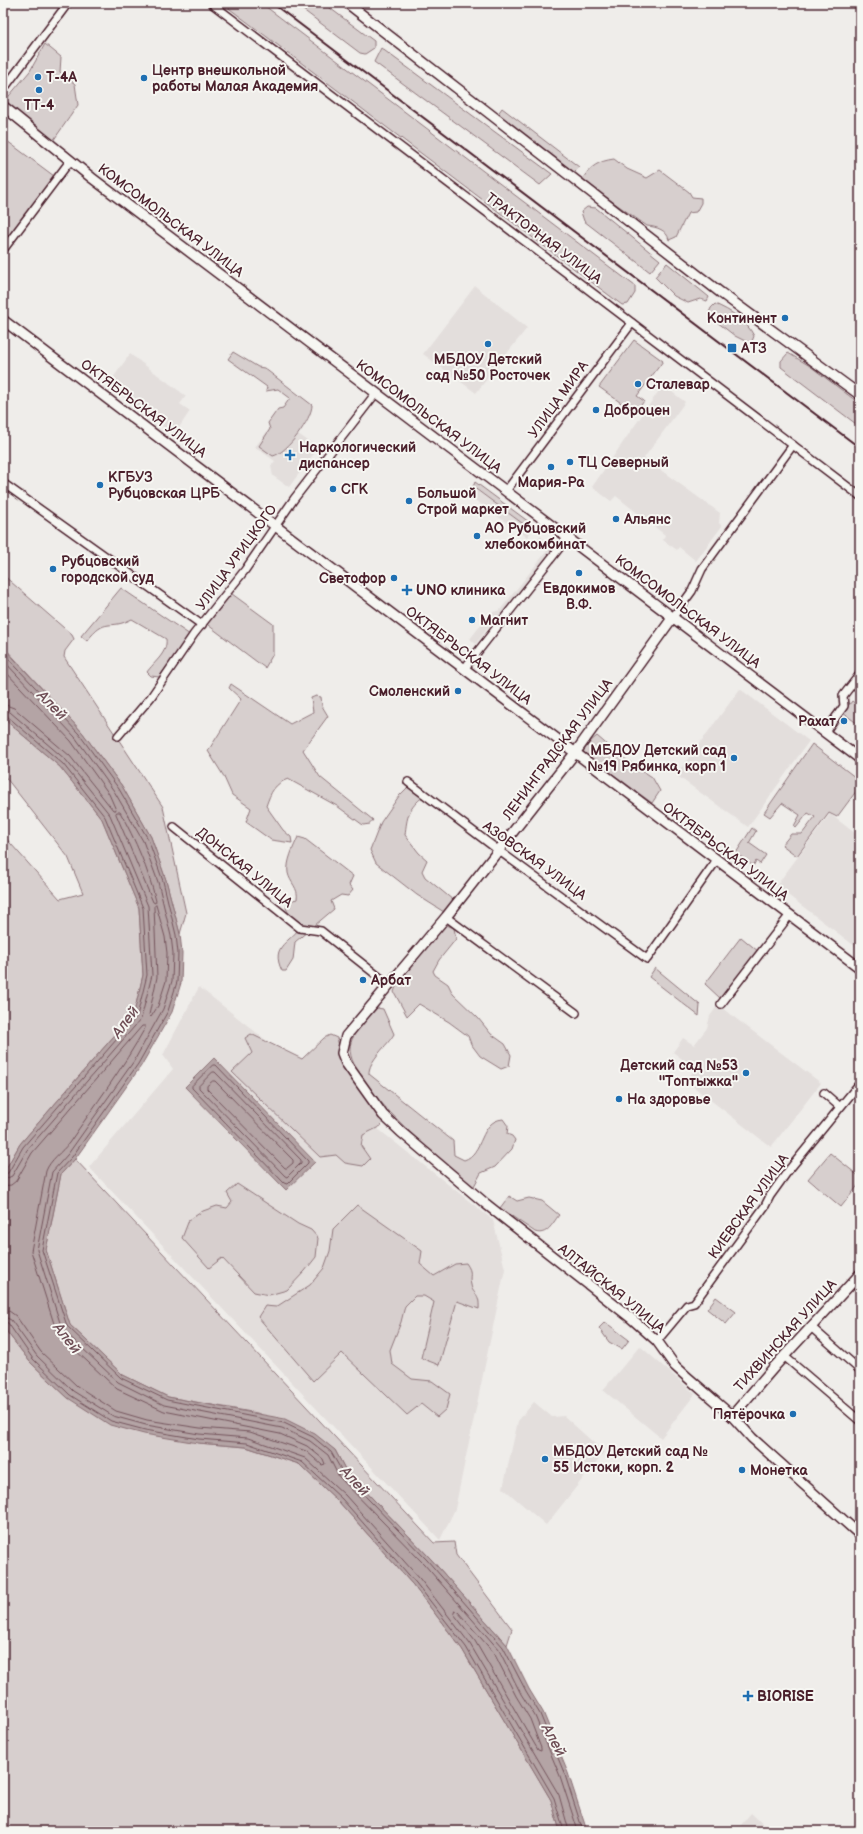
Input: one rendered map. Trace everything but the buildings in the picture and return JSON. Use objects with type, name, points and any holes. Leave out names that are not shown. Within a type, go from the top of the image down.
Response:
[{"type":"main road","points":[[347,3],[709,283],[860,395]]},
{"type":"main road","name":"КОМСОМОЛЬСКАЯ УЛИЦА","points":[[3,106],[70,161],[860,759]]},
{"type":"main road","name":"ОКТЯБРЬСКАЯ УЛИЦА","points":[[3,320],[716,861],[860,968]]},
{"type":"main road","name":"ЛЕНИНГРАДСКАЯ УЛИЦА","points":[[346,1063],[342,1053],[346,1036],[446,916],[574,753],[673,617]]},
{"type":"main road","name":"АЛТАЙСКАЯ УЛИЦА","points":[[346,1063],[384,1115],[401,1132],[486,1204],[631,1318],[657,1341],[675,1366],[732,1416],[752,1438],[860,1535]]},
{"type":"main road","name":"ТИХВИНСКАЯ УЛИЦА","points":[[732,1416],[784,1356],[859,1277]]},
{"type":"street","points":[[3,90],[68,3]]},
{"type":"street","name":"ТРАКТОРНАЯ УЛИЦА","points":[[211,3],[860,496]]},
{"type":"street","points":[[3,250],[70,161]]},
{"type":"street","name":"УЛИЦА МИРА","points":[[506,491],[632,323]]},
{"type":"street","name":"УЛИЦА УРИЦКОГО","points":[[118,736],[151,697],[202,625],[246,570],[276,526],[376,393]]},
{"type":"street","name":"ЛЕНИНГРАДСКАЯ УЛИЦА","points":[[673,617],[692,591],[702,569],[793,445]]},
{"type":"street","points":[[3,483],[202,625]]},
{"type":"street","points":[[464,669],[568,537]]},
{"type":"street","points":[[825,732],[844,706],[843,696],[860,674]]},
{"type":"street","name":"АЗОВСКАЯ УЛИЦА","points":[[408,782],[646,959],[716,861]]},
{"type":"street","name":"ДОНСКАЯ УЛИЦА","points":[[174,827],[300,928],[322,931],[388,984]]},
{"type":"street","points":[[446,916],[576,1013]]},
{"type":"street","points":[[721,1004],[789,916]]},
{"type":"street","name":"КИЕВСКАЯ УЛИЦА","points":[[657,1341],[687,1305],[694,1303],[765,1206],[770,1196],[788,1171],[860,1083]]},
{"type":"street","points":[[824,1093],[840,1106]]},
{"type":"street","points":[[811,1327],[860,1370]]},
{"type":"street","points":[[784,1356],[860,1421]]},
{"type":"shaded area","points":[[222,3],[261,3],[635,286],[635,293],[628,304],[622,305]]},
{"type":"shaded area","points":[[294,3],[323,3],[374,41],[374,48],[365,54],[360,53]]},
{"type":"shaded area","points":[[45,44],[61,57],[60,72],[75,84],[78,105],[53,141],[4,102],[30,71]]},
{"type":"shaded area","points":[[381,48],[552,174],[540,185],[374,62]]},
{"type":"shaded area","points":[[502,108],[579,167],[574,172],[497,115]]},
{"type":"shaded area","points":[[3,138],[54,176],[8,236],[3,231]]},
{"type":"shaded area","points":[[614,159],[627,169],[647,178],[660,170],[689,192],[692,197],[701,198],[701,203],[696,212],[688,213],[676,237],[669,240],[664,231],[647,226],[582,180],[588,171],[595,165]]},
{"type":"shaded area","points":[[587,207],[596,208],[660,260],[650,272],[584,221],[581,212]]},
{"type":"shaded area","points":[[667,263],[709,297],[707,301],[700,299],[688,303],[674,296],[655,277]]},
{"type":"shaded area","points":[[475,286],[527,328],[476,393],[423,354]]},
{"type":"shaded area","points":[[715,304],[732,313],[747,325],[754,336],[751,344],[735,336],[708,315],[711,308]]},
{"type":"shaded area","points":[[634,340],[663,361],[637,396],[644,401],[635,413],[599,387]]},
{"type":"shaded area","points":[[233,352],[258,367],[264,368],[312,405],[308,418],[298,435],[279,454],[273,456],[259,446],[270,429],[268,423],[278,409],[283,408],[290,398],[278,389],[266,391],[267,387],[228,359]]},
{"type":"shaded area","points":[[788,353],[810,366],[860,404],[860,427],[781,367],[781,361]]},
{"type":"shaded area","points":[[130,354],[186,396],[180,404],[190,411],[174,435],[108,385]]},
{"type":"shaded area","points":[[663,385],[685,402],[644,458],[720,513],[719,523],[722,526],[696,561],[679,547],[677,550],[663,540],[665,535],[616,496],[611,501],[592,487]]},
{"type":"shaded area","name":"Наркологический диспансер","points":[[277,419],[318,448],[289,487],[273,476],[271,466],[275,461],[255,447]]},
{"type":"shaded area","points":[[475,482],[533,525],[530,529],[473,487]]},
{"type":"shaded area","points":[[470,486],[532,530],[527,537],[465,493]]},
{"type":"shaded area","points":[[540,536],[552,546],[555,542],[559,546],[504,616],[495,618],[476,644],[470,639],[490,613],[500,610],[547,551],[535,543]]},
{"type":"shaded area","points":[[3,575],[72,635],[74,639],[65,651],[64,657],[163,807],[186,913],[180,934],[166,880],[151,837],[122,786],[82,732],[3,646]]},
{"type":"shaded area","points":[[121,588],[190,635],[159,677],[151,676],[147,672],[163,653],[166,639],[132,619],[118,624],[104,626],[93,633],[87,641],[81,636]]},
{"type":"shaded area","points":[[228,591],[273,624],[273,654],[265,668],[204,622]]},
{"type":"shaded area","points":[[231,684],[290,724],[313,712],[311,698],[316,696],[321,697],[322,706],[328,716],[303,750],[320,777],[373,820],[370,824],[363,825],[337,806],[288,779],[276,786],[266,806],[283,830],[291,837],[292,843],[271,840],[246,822],[251,808],[232,795],[223,775],[208,751],[241,699],[229,688]]},
{"type":"shaded area","points":[[740,689],[809,741],[748,827],[676,775]]},
{"type":"shaded area","points":[[852,701],[860,707],[860,721],[858,724],[843,713]]},
{"type":"shaded area","points":[[3,718],[60,767],[102,819],[139,908],[143,975],[134,1013],[20,1144],[3,1174],[3,835],[60,899],[83,893],[68,857],[3,774]]},
{"type":"shaded area","points":[[597,736],[619,755],[652,777],[660,791],[652,803],[583,752],[591,741]]},
{"type":"shaded area","points":[[812,744],[860,781],[860,786],[837,817],[829,813],[797,856],[782,845],[791,834],[802,834],[815,817],[808,813],[796,828],[794,826],[800,815],[782,803],[770,817],[764,813]]},
{"type":"shaded area","points":[[409,786],[424,796],[409,813],[405,835],[419,853],[427,860],[422,871],[425,877],[453,900],[444,912],[417,895],[376,863],[370,850],[381,822],[399,796]]},
{"type":"shaded area","points":[[830,814],[860,837],[860,950],[776,886]]},
{"type":"shaded area","points":[[752,828],[756,831],[749,843],[766,855],[760,864],[756,861],[753,866],[736,853]]},
{"type":"shaded area","points":[[298,837],[305,839],[353,876],[349,885],[353,890],[348,896],[341,895],[331,901],[334,909],[295,942],[293,960],[286,971],[282,971],[278,955],[280,949],[302,924],[289,914],[286,908],[289,901],[297,899],[296,889],[289,877],[288,864]]},
{"type":"shaded area","points":[[444,924],[454,928],[456,939],[439,960],[433,971],[435,975],[448,984],[453,994],[478,1018],[491,1034],[505,1044],[511,1055],[509,1066],[501,1069],[480,1056],[471,1044],[468,1036],[449,1022],[419,1004],[407,1016],[394,992],[397,984]]},
{"type":"shaded area","points":[[741,937],[759,952],[721,999],[705,984]]},
{"type":"shaded area","points":[[655,968],[700,1005],[699,1016],[649,977]]},
{"type":"shaded area","points":[[199,987],[493,1220],[505,1269],[455,1509],[440,1540],[89,1167],[173,1069],[163,1055]]},
{"type":"shaded area","points":[[718,1005],[821,1083],[771,1147],[686,1081],[695,1069],[673,1052],[683,1038],[694,1045],[707,1028],[710,1016]]},
{"type":"shaded area","points":[[377,1008],[383,1009],[394,1034],[375,1059],[369,1074],[453,1141],[454,1155],[464,1160],[470,1157],[479,1145],[485,1131],[495,1121],[503,1119],[508,1126],[507,1134],[512,1136],[515,1140],[512,1149],[495,1167],[481,1173],[473,1188],[401,1123],[365,1082],[354,1064],[350,1048],[353,1037],[360,1026]]},
{"type":"shaded area","points":[[251,1034],[302,1059],[324,1038],[330,1035],[337,1038],[343,1061],[383,1120],[381,1126],[363,1135],[361,1146],[370,1159],[363,1166],[345,1163],[336,1155],[320,1157],[232,1072],[252,1053],[245,1038]]},
{"type":"shaded area","points":[[830,1153],[860,1177],[860,1183],[841,1207],[808,1179]]},
{"type":"shaded area","points":[[75,1159],[434,1543],[454,1542],[456,1555],[512,1629],[507,1645],[430,1558],[346,1471],[335,1450],[257,1413],[168,1397],[123,1375],[70,1325],[46,1250],[61,1174]]},
{"type":"shaded area","points":[[237,1184],[298,1224],[311,1230],[318,1238],[316,1257],[287,1290],[269,1295],[254,1292],[222,1258],[209,1268],[182,1238],[189,1220],[203,1211],[217,1206],[227,1208],[232,1202],[227,1193]]},
{"type":"shaded area","points":[[509,1196],[517,1201],[529,1198],[542,1201],[559,1215],[546,1231],[539,1233],[535,1232],[500,1208]]},
{"type":"shaded area","points":[[357,1205],[422,1251],[420,1264],[434,1276],[455,1264],[466,1263],[470,1270],[470,1282],[478,1299],[479,1309],[457,1301],[439,1365],[421,1358],[434,1302],[424,1296],[415,1296],[405,1306],[401,1322],[390,1350],[392,1364],[412,1379],[432,1381],[450,1394],[446,1409],[437,1417],[421,1404],[407,1415],[342,1353],[313,1381],[258,1317],[265,1306],[276,1307],[310,1285],[324,1268],[330,1251],[333,1229]]},
{"type":"shaded area","points":[[716,1297],[736,1312],[726,1324],[707,1309]]},
{"type":"shaded area","points":[[3,1321],[7,1332],[30,1362],[68,1398],[198,1443],[246,1447],[299,1464],[339,1502],[413,1585],[462,1649],[551,1800],[560,1831],[3,1831]]},
{"type":"shaded area","points":[[605,1322],[629,1340],[622,1349],[609,1342],[599,1328]]},
{"type":"shaded area","points":[[640,1346],[695,1394],[661,1438],[603,1390]]},
{"type":"shaded area","points":[[534,1402],[552,1417],[564,1416],[604,1452],[546,1525],[503,1488],[518,1421]]},
{"type":"shaded area","points":[[751,1813],[770,1831],[736,1831]]},
{"type":"water","name":"Алей","points":[[3,647],[82,732],[122,786],[151,837],[166,880],[180,934],[182,953],[181,983],[172,1012],[141,1066],[75,1159],[61,1174],[46,1250],[70,1325],[123,1375],[168,1397],[285,1419],[315,1434],[335,1450],[346,1471],[430,1558],[507,1645],[529,1689],[543,1712],[568,1773],[587,1831],[560,1831],[551,1800],[462,1649],[413,1585],[339,1502],[299,1464],[246,1447],[198,1443],[144,1434],[110,1425],[68,1398],[30,1362],[7,1332],[3,1321],[3,1174],[20,1144],[134,1013],[143,975],[139,908],[102,819],[60,767],[3,718]]},
{"type":"water","points":[[214,1058],[315,1162],[286,1190],[185,1087]]},
{"type":"railway","points":[[272,3],[860,448]]},
{"type":"place","name":"Т-4А","points":[[38,77]]},
{"type":"place","name":"Центр внешкольной работы Малая Академия","points":[[144,78]]},
{"type":"place","name":"ТТ-4","points":[[39,90]]},
{"type":"place","name":"Континент","points":[[785,318]]},
{"type":"place","name":"МБДОУ Детский сад №50 Росточек","points":[[488,344]]},
{"type":"place","name":"АТЗ","points":[[732,348]]},
{"type":"place","name":"Сталевар","points":[[638,384]]},
{"type":"place","name":"Доброцен","points":[[596,410]]},
{"type":"place","name":"Наркологический диспансер","points":[[290,455]]},
{"type":"place","name":"ТЦ Северный","points":[[570,462]]},
{"type":"place","name":"Мария-Ра","points":[[551,467]]},
{"type":"place","name":"КГБУЗ Рубцовская ЦРБ","points":[[100,485]]},
{"type":"place","name":"СГК","points":[[333,489]]},
{"type":"place","name":"Большой Строй маркет","points":[[409,501]]},
{"type":"place","name":"Альянс","points":[[616,519]]},
{"type":"place","name":"АО Рубцовский хлебокомбинат","points":[[477,536]]},
{"type":"place","name":"Рубцовский городской суд","points":[[53,569]]},
{"type":"place","name":"Евдокимов В.Ф.","points":[[579,573]]},
{"type":"place","name":"Светофор","points":[[394,578]]},
{"type":"place","name":"UNO клиника","points":[[407,590]]},
{"type":"place","name":"Магнит","points":[[472,620]]},
{"type":"place","name":"Смоленский","points":[[458,691]]},
{"type":"place","name":"Рахат","points":[[844,721]]},
{"type":"place","name":"МБДОУ Детский сад №19 Рябинка, корп 1","points":[[734,758]]},
{"type":"place","name":"Арбат","points":[[363,980]]},
{"type":"place","name":"Детский сад №53 ''Топтыжка''","points":[[746,1073]]},
{"type":"place","name":"На здоровье","points":[[619,1099]]},
{"type":"place","name":"Пятёрочка","points":[[793,1414]]},
{"type":"place","name":"МБДОУ Детский сад № 55 Истоки, корп. 2","points":[[545,1459]]},
{"type":"place","name":"Монетка","points":[[742,1470]]},
{"type":"place","name":"BIORISE","points":[[748,1696]]}]
